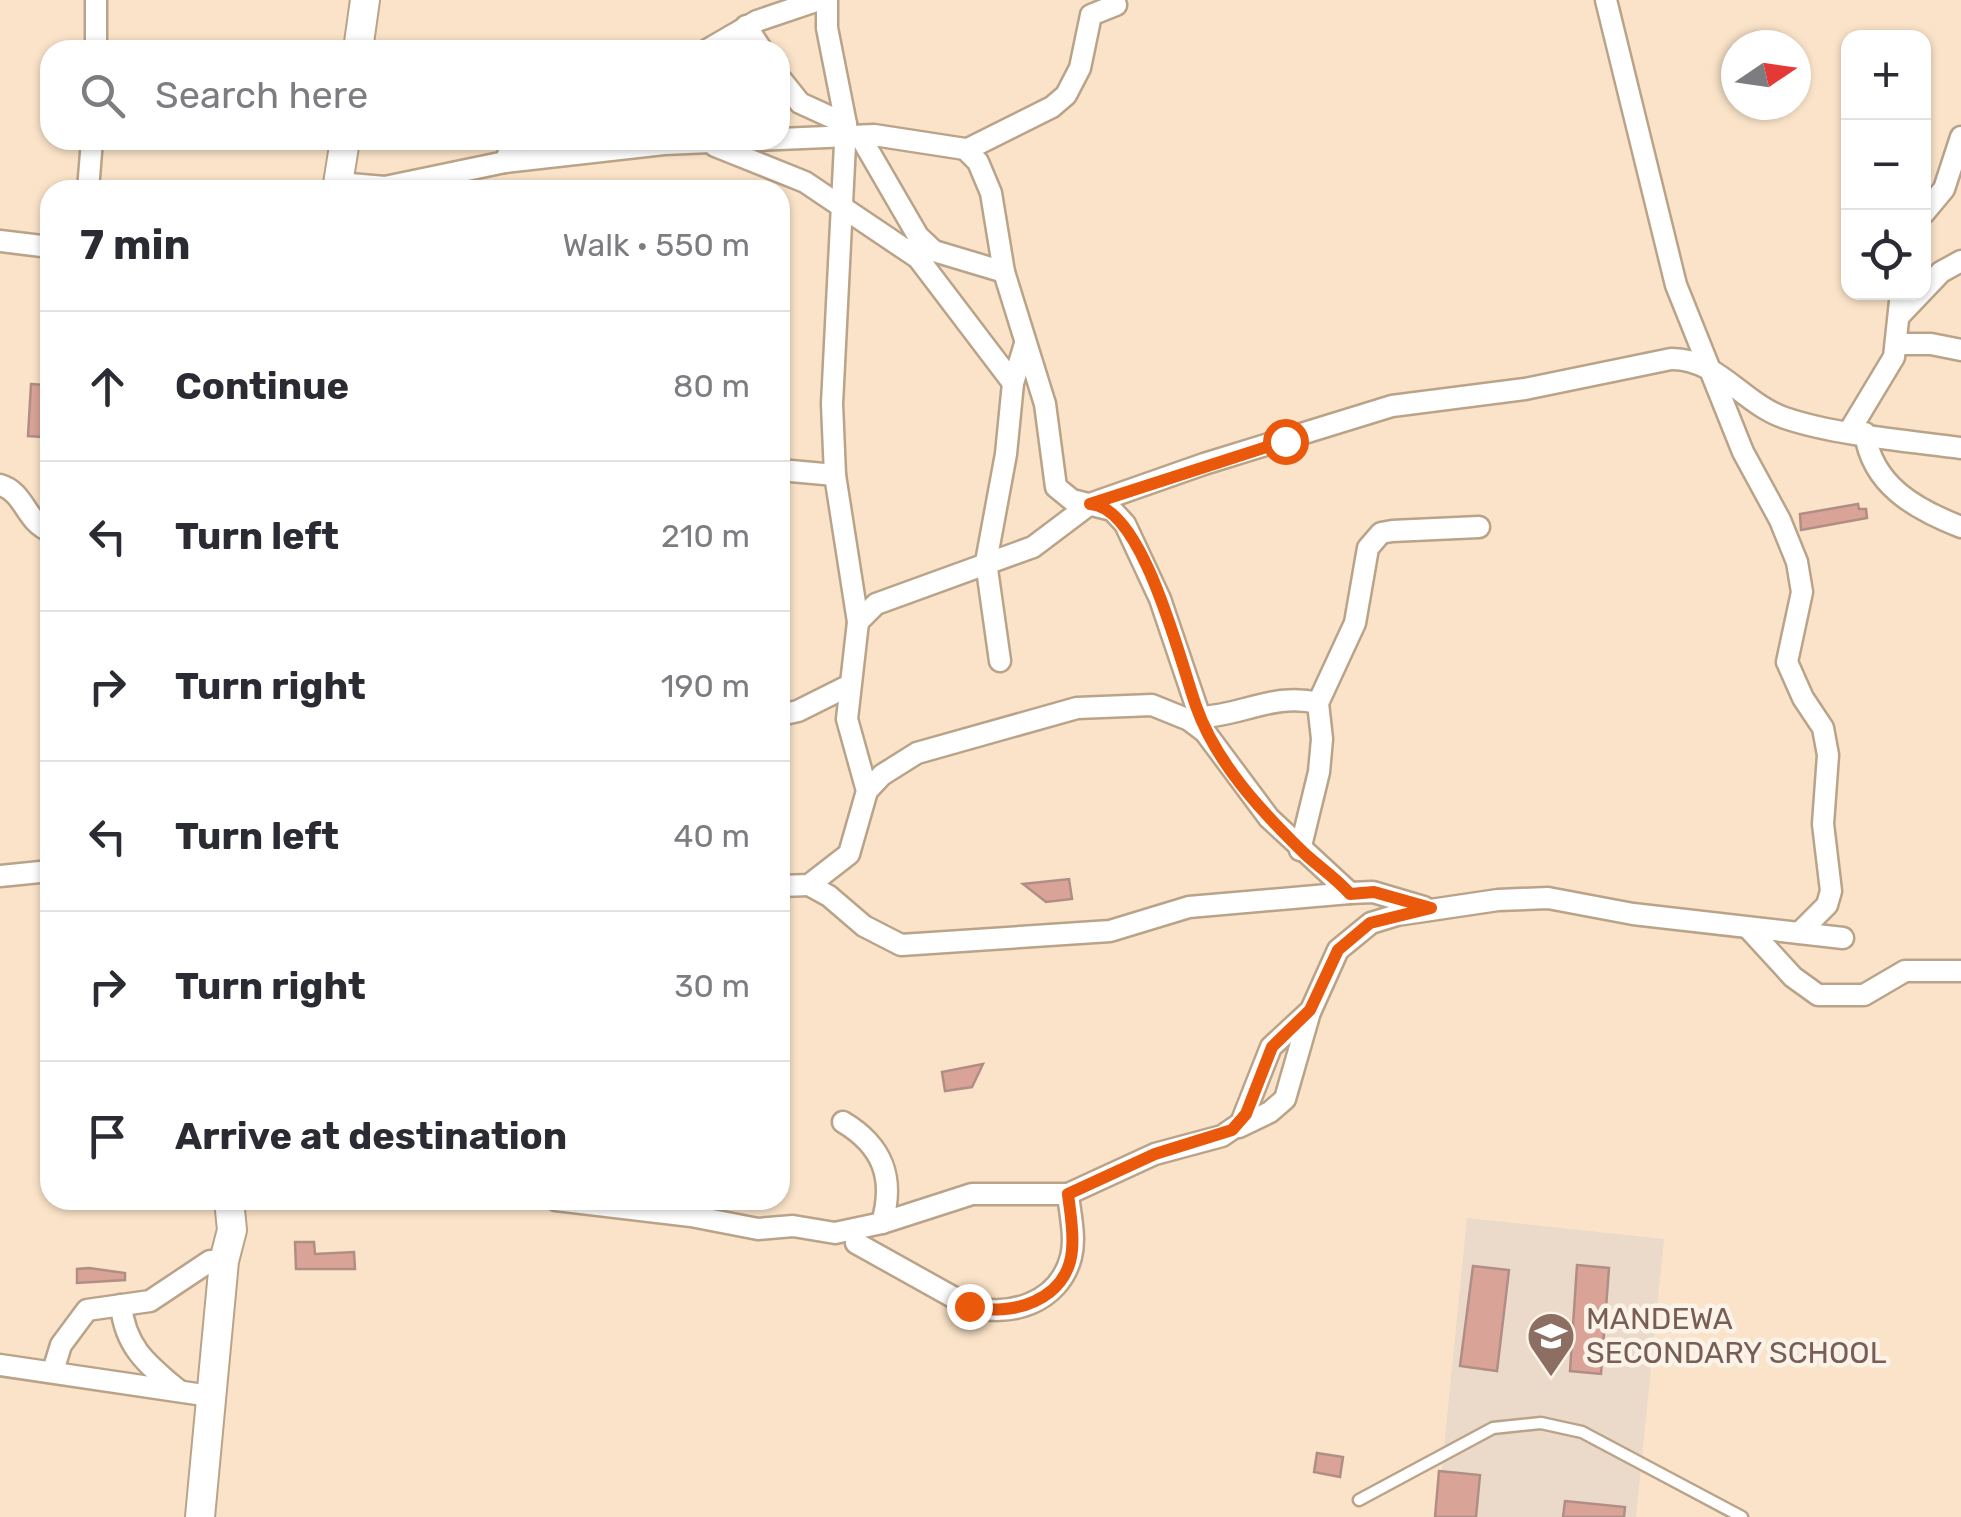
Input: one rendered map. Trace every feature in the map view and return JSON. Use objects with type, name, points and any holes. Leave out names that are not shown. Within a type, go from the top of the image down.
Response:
[{"type":"main road","points":[[359,40],[365,0]]},
{"type":"main road","points":[[339,180],[343,150]]},
{"type":"main road","points":[[200,1517],[224,1261],[233,1210]]},
{"type":"street","points":[[96,0],[96,40]]},
{"type":"street","points":[[723,40],[746,26],[819,0]]},
{"type":"street","points":[[827,0],[837,90],[851,132],[906,219],[934,251],[1004,272]]},
{"type":"street","points":[[1606,0],[1676,285],[1744,452],[1780,520],[1801,579],[1800,606],[1786,653],[1791,674],[1826,740],[1823,824],[1832,879],[1827,905],[1798,933]]},
{"type":"street","points":[[966,150],[1058,103],[1080,68],[1091,16],[1116,6]]},
{"type":"street","points":[[746,26],[755,40]]},
{"type":"street","points":[[790,90],[800,103],[851,132]]},
{"type":"street","points":[[851,132],[841,205],[832,404],[835,475],[858,622],[847,719],[867,792]]},
{"type":"street","points":[[790,137],[851,132],[924,141],[966,150],[978,162],[991,194],[1004,272],[1045,404],[1056,487],[1062,496],[1112,510],[1125,524],[1160,599],[1202,724],[1269,818],[1350,894]]},
{"type":"street","points":[[1926,210],[1944,189],[1961,137]]},
{"type":"street","points":[[89,180],[91,150]]},
{"type":"street","points":[[505,162],[510,150]]},
{"type":"street","points":[[419,180],[505,162],[625,150]]},
{"type":"street","points":[[722,150],[780,169],[918,258],[1012,383]]},
{"type":"street","points":[[906,219],[918,258]]},
{"type":"street","points":[[0,241],[40,246]]},
{"type":"street","points":[[1900,315],[1941,272],[1961,262]]},
{"type":"street","points":[[1858,432],[1886,375],[1896,344],[1901,300]]},
{"type":"street","points":[[1000,662],[986,562],[1004,468],[1012,383],[1025,344]]},
{"type":"street","points":[[1896,344],[1961,350]]},
{"type":"street","points":[[858,622],[876,604],[1033,547],[1090,504],[1392,406],[1525,389],[1671,359],[1693,360],[1710,368],[1734,390],[1782,418],[1961,448]]},
{"type":"street","points":[[1858,432],[1876,472],[1893,491],[1961,527]]},
{"type":"street","points":[[790,471],[835,475]]},
{"type":"street","points":[[0,485],[12,488],[40,527]]},
{"type":"street","points":[[1300,850],[1319,772],[1322,739],[1318,702],[1355,623],[1374,539],[1392,530],[1480,527]]},
{"type":"street","points":[[790,713],[850,685]]},
{"type":"street","points":[[809,885],[849,854],[867,792],[882,774],[916,753],[1077,708],[1152,705],[1202,724],[1274,700],[1318,702]]},
{"type":"street","points":[[0,876],[40,872]]},
{"type":"street","points":[[790,886],[809,885],[830,896],[864,926],[901,945],[1110,931],[1189,908],[1374,892],[1431,908]]},
{"type":"street","points":[[642,1210],[758,1230],[793,1226],[835,1232],[882,1224],[972,1194],[1068,1194],[1155,1154],[1232,1130],[1270,1112],[1286,1098],[1310,1010],[1338,950],[1356,932],[1397,914],[1548,898],[1749,929],[1843,938]]},
{"type":"street","points":[[1749,929],[1807,990],[1818,995],[1864,995],[1905,971],[1961,972]]},
{"type":"street","points":[[1232,1130],[1246,1114],[1272,1047],[1310,1010]]},
{"type":"street","points":[[843,1122],[872,1142],[882,1160],[889,1196],[882,1224]]},
{"type":"street","points":[[856,1242],[969,1306],[988,1311],[1026,1306],[1060,1280],[1070,1261],[1068,1194]]},
{"type":"street","points":[[54,1372],[61,1345],[87,1310],[150,1300],[210,1261],[224,1261]]},
{"type":"street","points":[[121,1304],[127,1340],[134,1351],[180,1392]]},
{"type":"street","points":[[0,1365],[210,1396]]},
{"type":"lane","points":[[1359,1500],[1493,1428],[1542,1424],[1582,1432],[1742,1517]]},
{"type":"shaded area","name":"MANDEWA SECONDARY SCHOOL","points":[[1467,1218],[1664,1239],[1636,1517],[1437,1517]]},
{"type":"building","points":[[31,384],[40,385],[40,437],[28,436]]},
{"type":"building","points":[[1858,504],[1859,509],[1866,509],[1867,518],[1801,530],[1800,514]]},
{"type":"building","points":[[1069,879],[1072,899],[1046,902],[1023,884]]},
{"type":"building","points":[[983,1064],[972,1087],[945,1091],[942,1072]]},
{"type":"building","points":[[295,1242],[314,1242],[315,1254],[354,1252],[355,1269],[296,1269]]},
{"type":"building","points":[[1577,1265],[1609,1268],[1601,1374],[1570,1371]]},
{"type":"building","points":[[1473,1266],[1509,1270],[1497,1371],[1460,1366]]},
{"type":"building","points":[[77,1269],[125,1273],[125,1280],[77,1283]]},
{"type":"building","points":[[1317,1453],[1343,1457],[1340,1477],[1314,1472]]},
{"type":"building","points":[[1439,1471],[1480,1475],[1476,1517],[1435,1517]]},
{"type":"building","points":[[1565,1501],[1625,1507],[1624,1517],[1563,1517]]},
{"type":"place","name":"MANDEWA SECONDARY SCHOOL","points":[[1551,1378]]},
{"type":"route","points":[[969,1306],[1007,1311],[1045,1295],[1060,1280],[1070,1261],[1068,1194],[1110,1178],[1155,1154],[1232,1130],[1246,1114],[1272,1047],[1284,1031],[1310,1010],[1338,950],[1370,923],[1431,908],[1374,892],[1350,894],[1269,818],[1205,732],[1160,599],[1125,524],[1112,510],[1090,504],[1204,464],[1285,441]]}]
